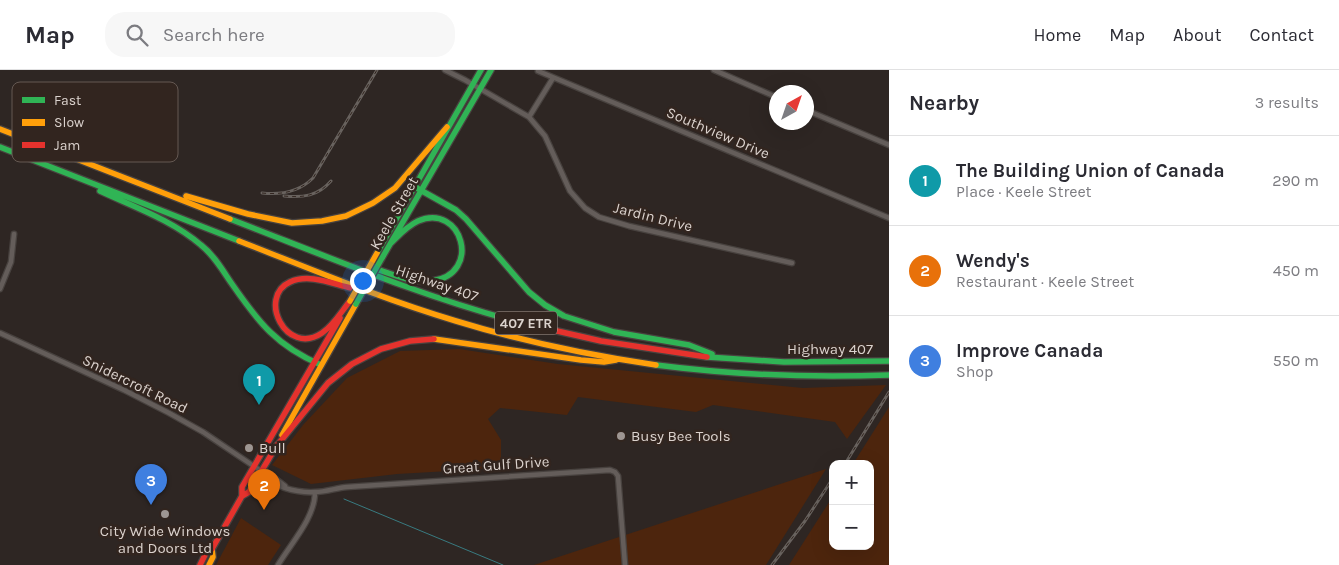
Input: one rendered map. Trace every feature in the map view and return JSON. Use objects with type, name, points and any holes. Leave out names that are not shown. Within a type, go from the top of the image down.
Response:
[{"type":"main road","name":"Keele Street","points":[[353,302],[376,253],[481,70]]},
{"type":"main road","name":"Keele Street","points":[[200,565],[206,553],[212,549],[242,496],[242,487],[318,364],[353,302],[382,258],[491,70]]},
{"type":"main road","points":[[141,183],[248,214],[292,223],[322,221],[346,216],[373,203],[395,188],[447,127]]},
{"type":"main road","name":"Highway 407","points":[[0,129],[12,134]]},
{"type":"main road","name":"Highway 407","points":[[0,147],[12,152]]},
{"type":"main road","name":"Highway 407","points":[[38,162],[379,296],[504,335],[623,359],[731,374],[827,377],[889,375]]},
{"type":"main road","name":"Highway 407","points":[[86,162],[426,294],[495,316],[662,351],[723,359],[817,363],[889,361]]},
{"type":"main road","points":[[51,167],[164,221],[192,237],[212,255],[253,315],[269,334],[318,364]]},
{"type":"main road","points":[[414,187],[456,210],[529,292],[545,305],[564,316],[614,332],[689,345],[723,359]]},
{"type":"main road","points":[[337,260],[401,276],[431,281],[447,276],[455,270],[461,259],[463,246],[461,236],[453,226],[443,220],[432,218],[421,219],[412,224],[390,243]]},
{"type":"main road","points":[[353,302],[323,332],[306,338],[292,336],[283,329],[275,306],[278,294],[286,284],[305,279],[314,279],[379,296]]},
{"type":"main road","points":[[275,448],[328,383],[352,364],[381,349],[410,341],[439,339],[604,362],[623,359]]},
{"type":"main road","name":"Keele Street","points":[[242,496],[249,492],[275,448],[318,364]]},
{"type":"main road","name":"Keele Street","points":[[209,565],[213,558],[212,549]]},
{"type":"street","name":"Jardin Drive","points":[[445,70],[529,117],[545,136],[570,191],[585,208],[599,217],[629,226],[792,263]]},
{"type":"street","points":[[714,70],[769,94]]},
{"type":"street","name":"Southview Drive","points":[[538,71],[889,218]]},
{"type":"street","points":[[529,117],[552,78]]},
{"type":"street","points":[[814,113],[889,146]]},
{"type":"street","points":[[0,289],[11,262],[14,234]]},
{"type":"street","name":"Snidercroft Road","points":[[0,333],[124,390],[169,413],[203,432],[262,470]]},
{"type":"street","name":"Great Gulf Drive","points":[[262,470],[285,486],[314,492],[347,487],[610,470],[618,476],[625,565]]},
{"type":"street","points":[[278,565],[311,514],[315,502],[314,492]]},
{"type":"shaded area","points":[[459,349],[558,364],[803,388],[886,385],[847,439],[835,422],[713,405],[696,412],[578,397],[567,415],[500,408],[488,419],[501,440],[501,468],[397,474],[311,484],[272,465],[303,425],[347,378],[400,351]]},
{"type":"shaded area","points":[[889,407],[889,565],[789,565],[829,502],[829,550],[874,550],[874,460],[856,460]]},
{"type":"shaded area","points":[[826,469],[766,565],[534,565]]},
{"type":"shaded area","points":[[241,518],[281,545],[268,565],[216,565]]},
{"type":"waterway","points":[[344,499],[503,565]]},
{"type":"railway","points":[[262,193],[276,193],[296,189],[302,187],[313,178],[377,70]]},
{"type":"railway","points":[[284,196],[298,197],[310,195],[321,190],[331,181]]},
{"type":"railway","points":[[847,460],[889,392]]},
{"type":"railway","points":[[772,565],[805,521],[829,484]]},
{"type":"traffic: fast","points":[[377,253],[481,70]]},
{"type":"traffic: fast","points":[[382,258],[491,70]]},
{"type":"traffic: fast","points":[[0,147],[12,152]]},
{"type":"traffic: fast","points":[[38,162],[239,241]]},
{"type":"traffic: fast","points":[[415,187],[456,210],[529,292],[545,305],[564,316],[614,332],[689,345],[712,354]]},
{"type":"traffic: fast","points":[[100,191],[165,221],[190,236],[214,258],[260,322],[270,332],[292,350],[321,365]]},
{"type":"traffic: fast","points":[[369,267],[416,281],[432,281],[448,276],[458,266],[462,254],[461,241],[455,230],[446,221],[433,218],[414,223],[391,243]]},
{"type":"traffic: fast","points":[[230,219],[411,288],[485,313],[522,323]]},
{"type":"traffic: fast","points":[[356,304],[382,258]]},
{"type":"traffic: fast","points":[[707,357],[784,362],[889,361]]},
{"type":"traffic: fast","points":[[656,365],[772,375],[889,375]]},
{"type":"traffic: slow","points":[[186,196],[248,214],[292,223],[322,221],[346,216],[373,203],[395,188],[447,127]]},
{"type":"traffic: slow","points":[[0,129],[12,134]]},
{"type":"traffic: slow","points":[[84,162],[230,219]]},
{"type":"traffic: slow","points":[[239,241],[374,293],[456,321],[555,347],[656,365]]},
{"type":"traffic: slow","points":[[350,301],[377,253]]},
{"type":"traffic: slow","points":[[282,435],[356,304]]},
{"type":"traffic: slow","points":[[434,339],[581,360],[604,362],[616,360]]},
{"type":"traffic: slow","points":[[209,565],[213,557],[212,549]]},
{"type":"traffic: jam","points":[[350,301],[326,330],[309,338],[297,337],[287,331],[280,322],[276,311],[276,300],[280,289],[290,282],[313,279],[351,288]]},
{"type":"traffic: jam","points":[[200,565],[206,553],[212,549],[242,496],[242,487],[340,318]]},
{"type":"traffic: jam","points":[[522,323],[601,341],[707,357]]},
{"type":"traffic: jam","points":[[275,448],[328,383],[352,364],[381,349],[410,341],[434,339]]},
{"type":"traffic: jam","points":[[242,496],[249,492],[277,445]]},
{"type":"place","name":"The Building Union of Canada","points":[[259,405]]},
{"type":"place","name":"Busy Bee Tools","points":[[621,436]]},
{"type":"place","name":"Bull","points":[[249,448]]},
{"type":"place","name":"Improve Canada","points":[[151,505]]},
{"type":"place","name":"Wendy's","points":[[264,510]]},
{"type":"place","name":"City Wide Windows and Doors Ltd","points":[[165,514]]}]
